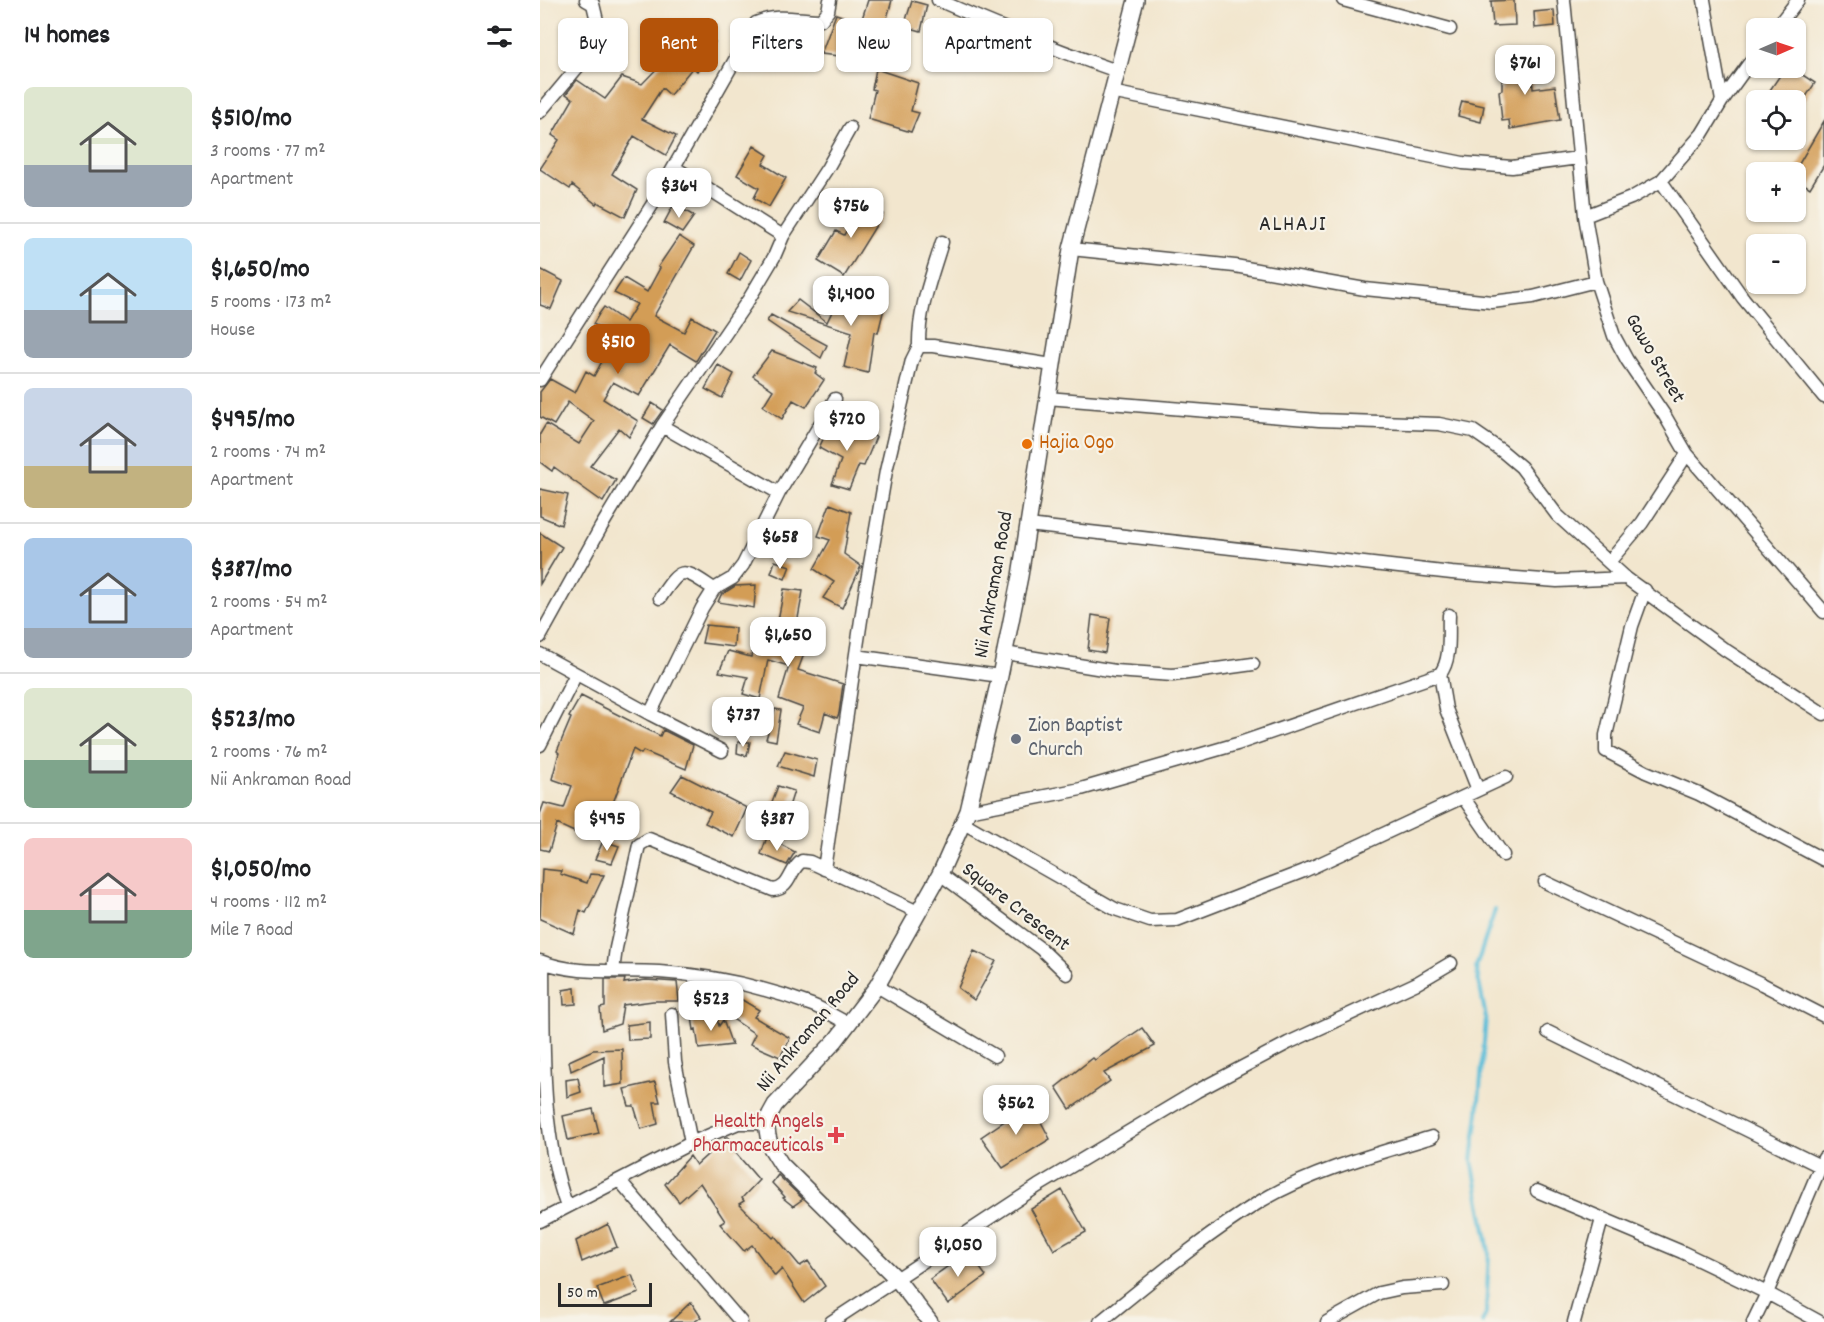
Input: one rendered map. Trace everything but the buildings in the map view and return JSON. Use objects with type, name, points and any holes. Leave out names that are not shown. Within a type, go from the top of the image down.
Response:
[{"type":"street","points":[[540,112],[587,56],[598,25],[593,4],[586,0]]},
{"type":"street","points":[[540,380],[654,202],[756,23],[766,18],[778,17],[821,20],[828,11],[830,0]]},
{"type":"street","points":[[938,0],[1029,39],[1117,71]]},
{"type":"street","name":"Nii Ankraman Road","points":[[766,1123],[775,1105],[849,1024],[877,986],[940,874],[965,816],[1005,653],[1028,525],[1071,249],[1136,0]]},
{"type":"street","points":[[1342,0],[1450,29]]},
{"type":"street","name":"Gawo Street","points":[[1564,0],[1585,216],[1596,281],[1614,336],[1687,454],[1824,612]]},
{"type":"street","points":[[1704,0],[1722,101]]},
{"type":"street","points":[[1784,18],[1798,0]]},
{"type":"street","points":[[1585,216],[1631,198],[1661,181],[1702,134],[1746,68]]},
{"type":"street","points":[[1111,92],[1462,164],[1512,167],[1578,158]]},
{"type":"street","points":[[540,637],[601,527],[662,426],[749,300],[774,257],[783,236],[828,167],[850,128]]},
{"type":"street","points":[[674,167],[783,236]]},
{"type":"street","points":[[1661,181],[1743,297],[1824,396]]},
{"type":"street","points":[[824,869],[865,593],[886,471],[912,360],[919,346],[918,329],[921,311],[942,242]]},
{"type":"street","points":[[1071,249],[1235,266],[1365,289],[1492,302],[1533,297],[1596,281]]},
{"type":"street","points":[[919,346],[933,346],[1052,365]]},
{"type":"street","points":[[1047,398],[1319,420],[1439,424],[1473,432],[1521,467],[1557,515],[1626,578],[1724,649],[1824,714]]},
{"type":"street","points":[[650,714],[702,608],[714,589],[737,573],[779,493],[835,399]]},
{"type":"street","points":[[662,426],[779,493]]},
{"type":"street","points":[[1608,562],[1635,531],[1687,454]]},
{"type":"street","points":[[1028,525],[1463,574],[1557,581],[1626,578]]},
{"type":"street","points":[[660,598],[674,577],[680,573],[690,574],[714,589]]},
{"type":"street","points":[[1645,590],[1632,626],[1606,735],[1606,751],[1709,800],[1824,860]]},
{"type":"street","points":[[965,816],[1081,789],[1237,744],[1440,674],[1444,669],[1447,656],[1449,615]]},
{"type":"street","points":[[1005,653],[1115,670],[1173,675],[1253,664]]},
{"type":"street","points":[[540,654],[722,751]]},
{"type":"street","points":[[856,656],[1000,676]]},
{"type":"street","points":[[540,744],[576,674]]},
{"type":"street","points":[[1440,674],[1446,709],[1478,790]]},
{"type":"street","points":[[965,816],[1115,909],[1150,921],[1177,920],[1304,871],[1506,777]]},
{"type":"street","points":[[1463,797],[1503,855]]},
{"type":"street","points":[[614,971],[616,948],[639,845],[649,839],[773,890],[786,885],[797,864],[802,861],[918,912]]},
{"type":"street","name":"Square Crescent","points":[[940,874],[1041,949],[1067,974]]},
{"type":"street","points":[[1545,882],[1762,984],[1824,1016]]},
{"type":"street","points":[[567,1207],[557,1184],[542,1098],[544,1023],[541,962],[567,969],[659,972],[707,977],[764,990],[815,1006],[849,1024]]},
{"type":"street","points":[[831,1322],[1038,1186],[1197,1091],[1288,1043],[1417,983],[1451,963]]},
{"type":"street","points":[[877,986],[995,1056]]},
{"type":"street","points":[[672,1014],[675,1062],[690,1143]]},
{"type":"street","points":[[1548,1032],[1822,1162],[1753,1322]]},
{"type":"street","points":[[540,1221],[690,1143],[738,1123],[766,1123],[771,1148],[781,1164],[896,1278],[930,1322]]},
{"type":"street","points":[[1100,1322],[1211,1236],[1262,1201],[1318,1174],[1432,1137]]},
{"type":"street","points":[[620,1181],[741,1322]]},
{"type":"street","points":[[1537,1191],[1682,1252],[1767,1293],[1820,1322]]},
{"type":"street","points":[[1574,1322],[1602,1219]]},
{"type":"street","points":[[1327,1322],[1379,1293],[1402,1288],[1443,1285]]},
{"type":"waterway","points":[[1482,1322],[1486,1314],[1489,1252],[1472,1160],[1486,1018],[1476,967],[1495,910]]},
{"type":"place","name":"Hajia Ogo","points":[[1027,444]]},
{"type":"place","name":"Zion Baptist Church","points":[[1016,739]]},
{"type":"place","name":"Health Angels Pharmaceuticals","points":[[836,1135]]},
{"type":"district","name":"ALHAJI","points":[[1293,225]]}]
